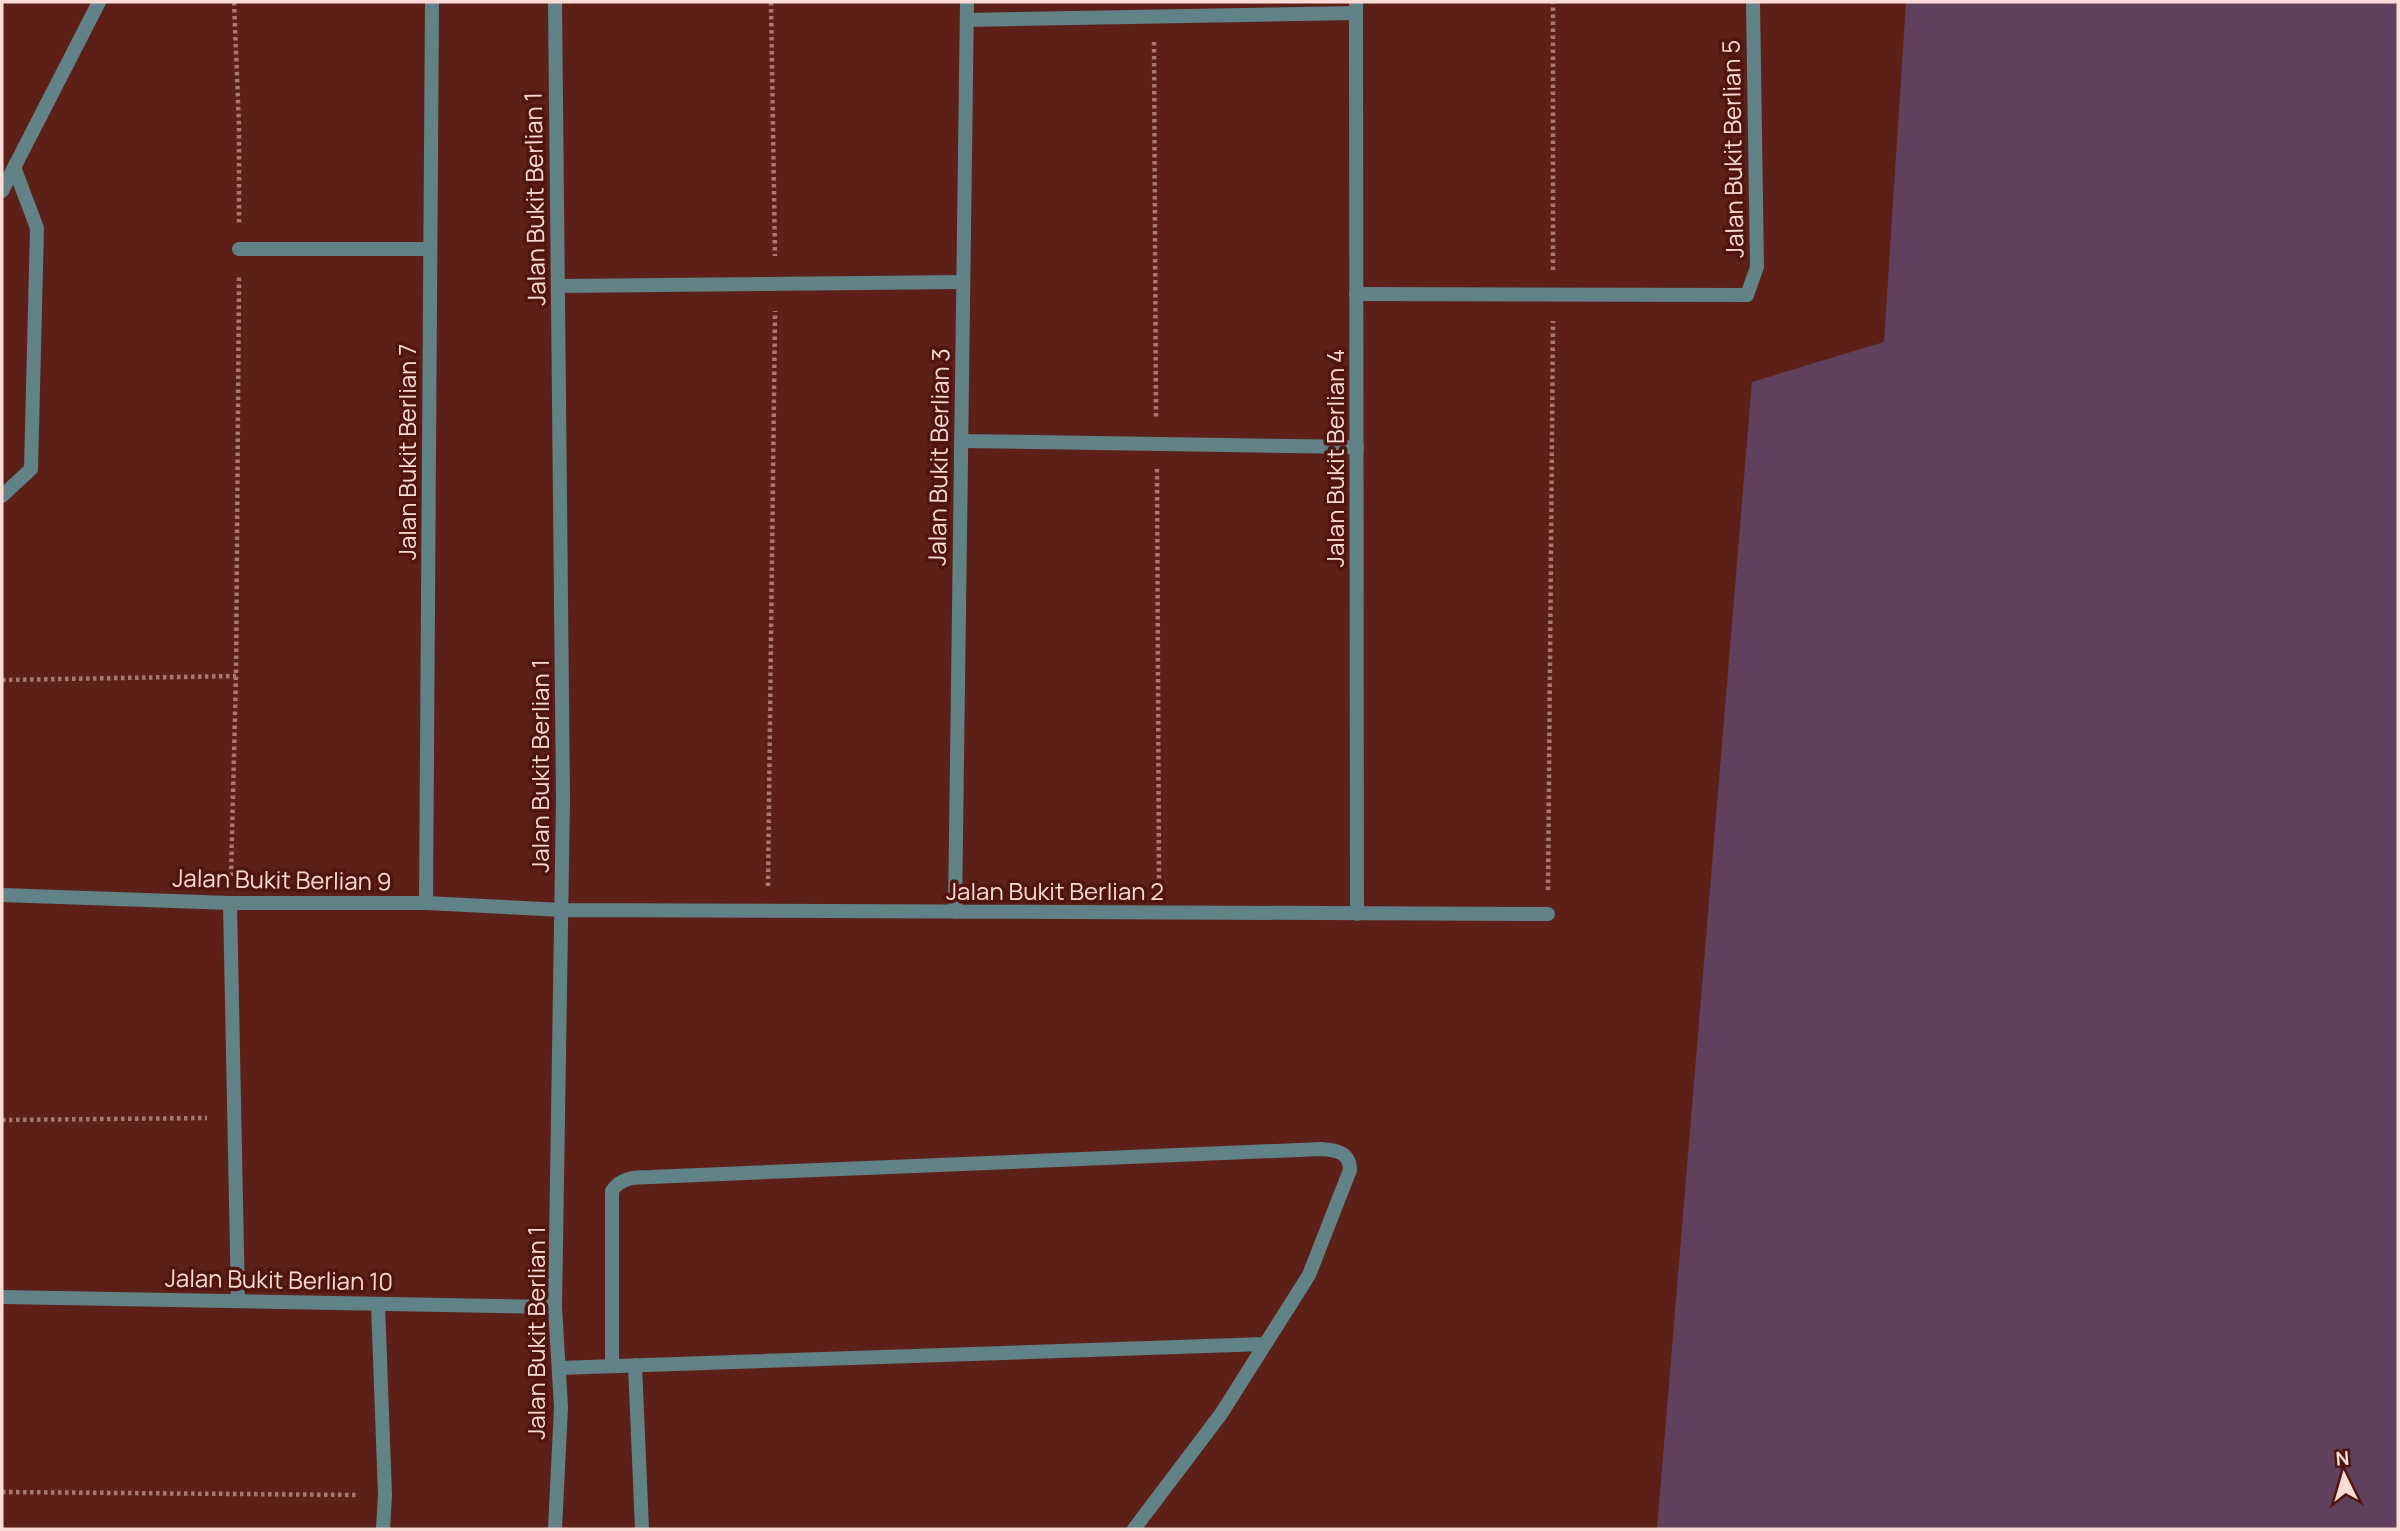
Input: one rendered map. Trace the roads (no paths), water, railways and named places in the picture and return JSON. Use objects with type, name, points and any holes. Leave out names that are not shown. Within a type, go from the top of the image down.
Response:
[{"type":"street","points":[[2,191],[99,2]]},
{"type":"street","name":"Jalan Bukit Berlian 7","points":[[426,904],[432,2]]},
{"type":"street","name":"Jalan Bukit Berlian 1","points":[[555,2],[563,910],[555,1307],[561,1407],[555,1529]]},
{"type":"street","name":"Jalan Bukit Berlian 3","points":[[955,912],[967,2]]},
{"type":"street","name":"Jalan Bukit Berlian 5","points":[[1356,294],[1747,295],[1757,267],[1753,2]]},
{"type":"street","points":[[967,20],[1356,7]]},
{"type":"street","name":"Jalan Bukit Berlian 4","points":[[1356,7],[1357,914]]},
{"type":"street","points":[[2,496],[31,469],[37,228],[14,167]]},
{"type":"street","points":[[239,248],[430,249]]},
{"type":"street","points":[[558,286],[964,282]]},
{"type":"street","points":[[961,441],[1357,447]]},
{"type":"street","name":"Jalan Bukit Berlian 9","points":[[2,895],[230,903],[426,904],[563,910]]},
{"type":"street","points":[[230,903],[238,1301]]},
{"type":"street","name":"Jalan Bukit Berlian 2","points":[[563,910],[1548,914]]},
{"type":"street","points":[[611,1366],[612,1191],[617,1183],[624,1180],[1321,1149],[1336,1150],[1346,1155],[1350,1170],[1309,1275],[1221,1414],[1134,1529]]},
{"type":"street","name":"Jalan Bukit Berlian 10","points":[[2,1297],[555,1307]]},
{"type":"street","points":[[379,1304],[386,1495],[383,1529]]},
{"type":"street","points":[[559,1368],[1265,1344]]},
{"type":"street","points":[[635,1365],[642,1529]]}]
